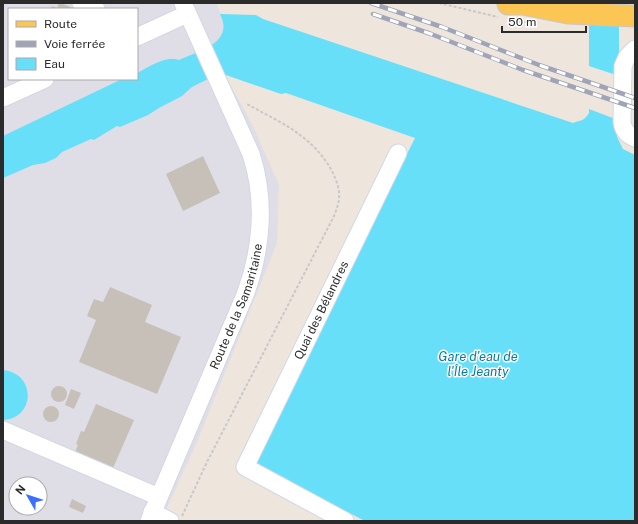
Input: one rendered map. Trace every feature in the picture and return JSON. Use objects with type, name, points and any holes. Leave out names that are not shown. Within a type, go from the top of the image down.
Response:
[{"type":"main road","points":[[504,3],[522,4],[579,14],[630,16]]},
{"type":"street","points":[[81,3],[94,8]]},
{"type":"street","points":[[139,33],[185,9]]},
{"type":"street","name":"Route de la Samaritaine","points":[[153,510],[252,276],[260,227],[256,171],[247,145],[185,9]]},
{"type":"street","points":[[635,50],[627,57],[623,66],[622,122],[623,128],[626,132],[635,138]]},
{"type":"street","points":[[3,98],[44,80]]},
{"type":"street","name":"Quai des Bélandres","points":[[345,521],[244,467],[398,153]]},
{"type":"street","points":[[3,430],[153,510],[170,521]]},
{"type":"path","points":[[180,521],[207,462],[334,216],[338,204],[339,192],[331,169],[311,144],[300,134],[249,105],[224,93]]},
{"type":"shaded area","points":[[3,3],[216,3],[223,19],[224,29],[219,40],[209,46],[252,124],[279,185],[277,243],[197,442],[161,521],[3,521]]},
{"type":"water","name":"Gare d'eau de l'Île Jeanty","points":[[589,3],[619,3],[617,137],[623,149],[635,155],[635,521],[365,521],[252,463],[415,138],[286,93],[281,94],[220,73],[192,87],[182,96],[148,115],[120,127],[117,126],[94,140],[91,139],[62,152],[56,158],[45,163],[33,165],[3,178],[3,136],[120,80],[138,80],[138,72],[158,62],[169,59],[179,60],[204,49],[219,39],[223,32],[223,24],[220,14],[256,15],[263,19],[573,123],[584,119],[589,113]]},
{"type":"water","points":[[3,370],[14,373],[22,379],[28,395],[22,412],[14,417],[3,420]]},
{"type":"pier","points":[[589,66],[619,76],[618,120],[589,109]]},
{"type":"building","points":[[59,3],[61,3],[73,8],[57,8]]},
{"type":"building","points":[[203,156],[220,193],[183,211],[166,174]]},
{"type":"building","points":[[110,287],[152,305],[145,322],[181,337],[157,394],[79,362],[96,320],[87,316],[94,299],[103,302]]},
{"type":"building","points":[[56,386],[62,386],[67,391],[65,400],[62,402],[56,402],[51,397],[51,391]]},
{"type":"building","points":[[71,389],[81,393],[74,409],[65,405]]},
{"type":"building","points":[[96,404],[134,420],[113,468],[75,452],[78,445],[76,444],[81,431],[84,432]]},
{"type":"building","points":[[48,406],[54,406],[59,411],[57,420],[54,422],[48,422],[43,417],[43,411]]},
{"type":"building","points":[[72,499],[86,506],[83,513],[69,507]]},
{"type":"railway","points":[[371,3],[442,27],[539,65],[635,98]]},
{"type":"railway","points":[[373,14],[431,34],[523,70],[635,108]]}]
